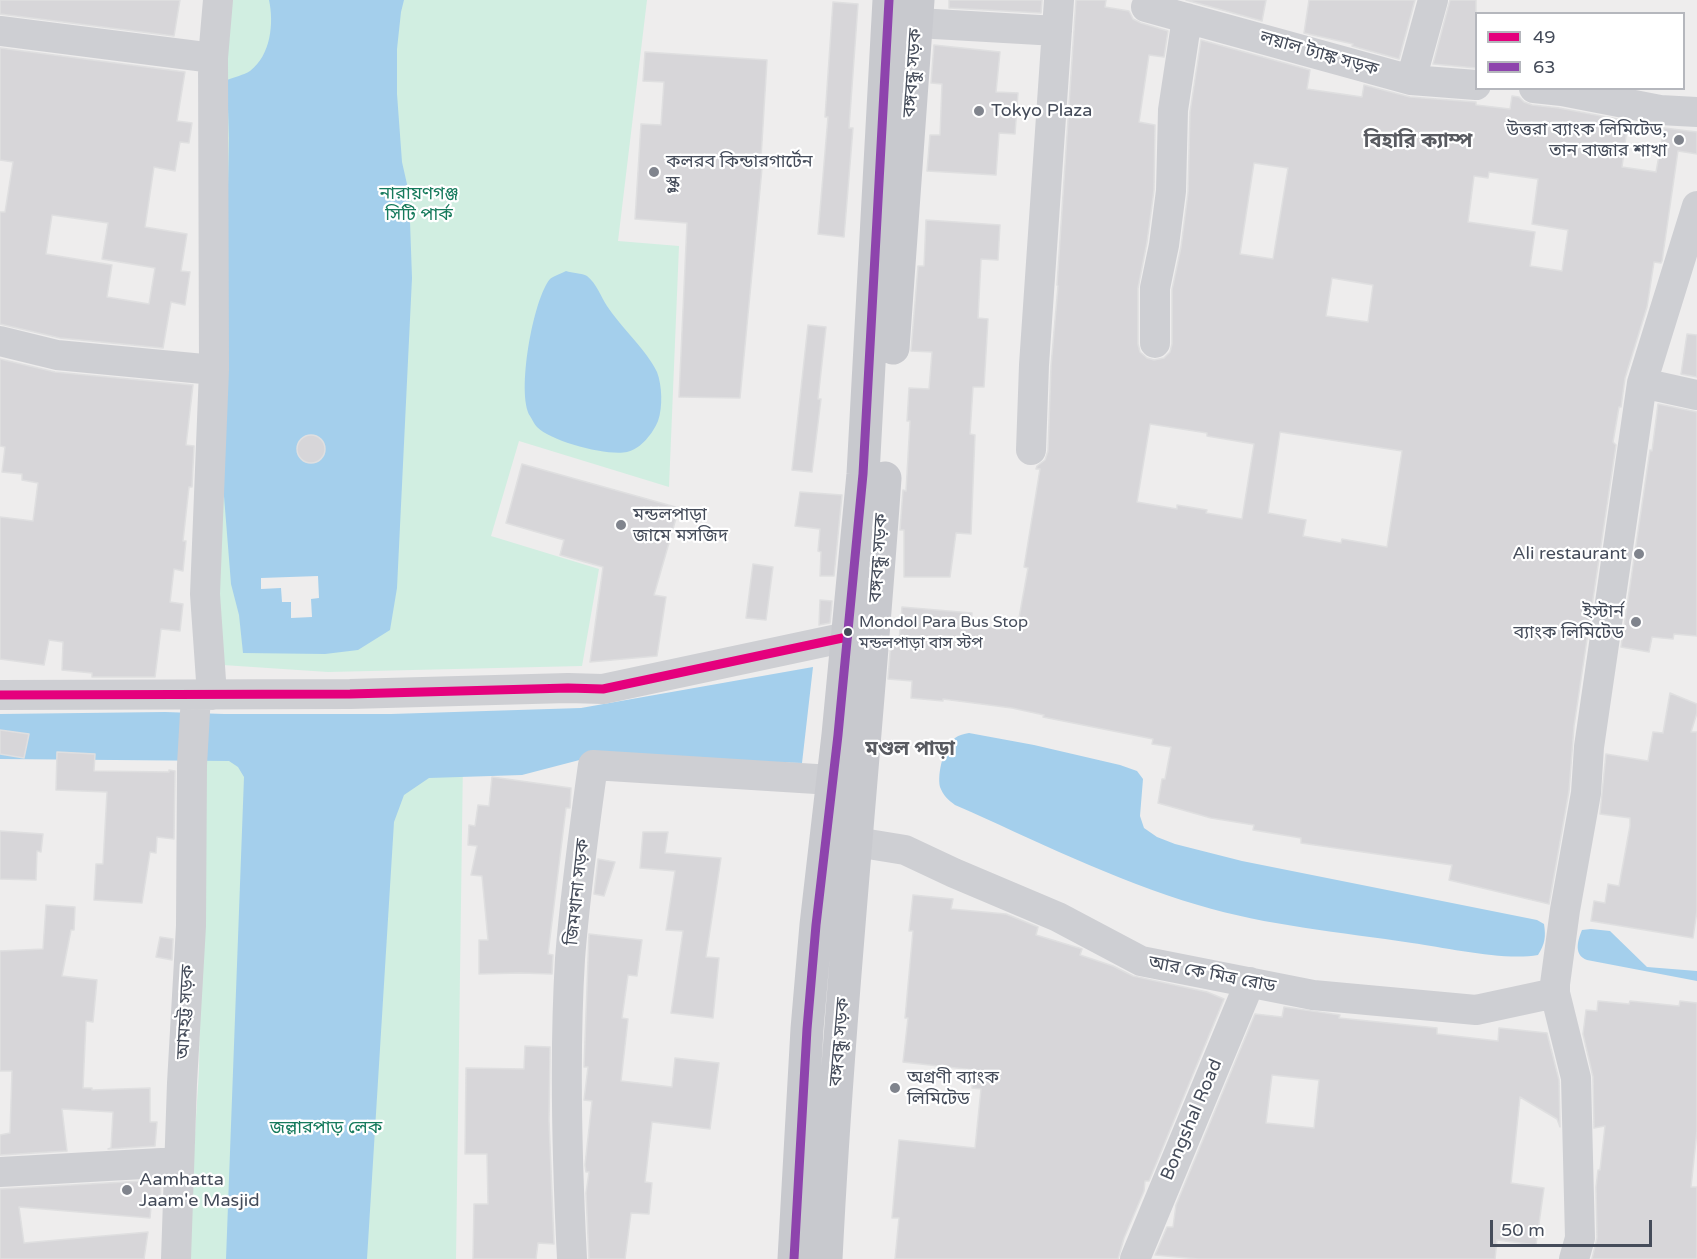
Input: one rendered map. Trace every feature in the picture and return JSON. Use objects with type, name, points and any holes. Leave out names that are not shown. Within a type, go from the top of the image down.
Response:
[{"type":"main road","name":"বঙ্গবন্ধু সড়ক","points":[[794,1259],[807,1029],[863,474],[889,0]]},
{"type":"main road","name":"বঙ্গবন্ধু সড়ক","points":[[826,1259],[832,1139],[875,622],[917,11]]},
{"type":"street","name":"আমহট্ট সড়ক","points":[[176,1259],[191,926],[192,765],[201,699],[213,370],[213,58],[218,0]]},
{"type":"street","points":[[1031,450],[1034,365],[1059,0]]},
{"type":"street","points":[[1411,80],[1433,0]]},
{"type":"street","name":"লয়াল ট্যাঙ্ক সড়ক","points":[[1146,7],[1411,80],[1475,85]]},
{"type":"street","points":[[917,11],[1057,31]]},
{"type":"street","points":[[1155,343],[1155,288],[1164,245],[1171,191],[1173,110],[1187,18]]},
{"type":"street","points":[[0,31],[213,58]]},
{"type":"street","points":[[1553,90],[1660,110],[1697,112]]},
{"type":"street","points":[[1574,1259],[1580,1238],[1576,1078],[1555,988],[1565,910],[1586,793],[1589,747],[1642,383],[1686,281],[1697,206]]},
{"type":"street","points":[[0,341],[57,355],[213,370]]},
{"type":"street","points":[[1642,383],[1697,395]]},
{"type":"street","points":[[0,695],[201,699],[250,693],[350,694],[603,689],[848,637]]},
{"type":"street","name":"জিমখানা সড়ক","points":[[572,1259],[568,1196],[567,1093],[570,960],[579,866],[593,765],[832,780]]},
{"type":"street","name":"আর কে মিত্র রোড","points":[[856,842],[905,850],[1058,917],[1141,961],[1313,994],[1476,1010],[1555,988]]},
{"type":"street","name":"Bongshal Road","points":[[1135,1259],[1250,982]]},
{"type":"street","points":[[0,1172],[179,1162]]},
{"type":"green space","name":"নারায়ণগঞ্জ সিটি পার্ক","points":[[219,0],[647,0],[618,241],[679,246],[669,487],[519,441],[491,536],[599,569],[582,666],[328,672],[223,665],[211,567]]},
{"type":"green space","name":"জল্লারপাড় লেক","points":[[204,754],[463,759],[456,1259],[187,1259],[199,1071]]},
{"type":"water","points":[[269,0],[404,0],[397,49],[397,94],[402,162],[409,193],[412,278],[397,588],[390,630],[358,650],[325,654],[243,653],[239,615],[231,584],[222,471],[229,138],[227,80],[250,71],[263,56],[271,28]]},
{"type":"water","points":[[566,271],[585,275],[590,279],[657,372],[661,396],[658,421],[646,440],[637,448],[627,452],[607,452],[580,447],[544,433],[536,426],[526,405],[528,347],[538,306],[550,279]]},
{"type":"water","points":[[813,667],[802,763],[591,757],[522,775],[429,778],[404,795],[394,822],[367,1259],[226,1259],[244,777],[238,767],[229,761],[0,759],[0,714],[165,712],[391,714],[581,708]]},
{"type":"water","points":[[969,733],[1034,745],[1137,771],[1143,779],[1140,816],[1144,828],[1157,837],[1175,844],[1242,861],[1537,920],[1544,924],[1544,944],[1538,955],[1509,956],[1304,928],[1224,912],[1135,884],[950,801],[940,787],[942,760],[955,738]]},
{"type":"water","points":[[1582,930],[1610,931],[1647,967],[1697,971],[1697,981],[1587,960],[1580,955],[1578,943]]},
{"type":"pier","points":[[318,576],[319,598],[311,599],[312,617],[291,618],[291,602],[282,602],[281,588],[261,589],[261,578]]},
{"type":"building","points":[[0,0],[180,0],[174,36],[0,14]]},
{"type":"building","points":[[949,0],[1042,0],[1041,13],[949,8]]},
{"type":"building","points":[[1076,0],[1106,0],[1105,7],[1129,11],[1133,19],[1168,31],[1164,57],[1149,55],[1139,122],[1155,125],[1154,190],[1138,288],[1138,344],[1140,352],[1154,360],[1164,358],[1170,352],[1172,344],[1172,290],[1181,247],[1188,193],[1190,112],[1201,40],[1310,70],[1307,89],[1362,97],[1364,85],[1410,97],[1476,102],[1476,105],[1510,109],[1512,96],[1519,97],[1532,105],[1628,121],[1622,167],[1656,172],[1664,128],[1697,132],[1697,154],[1678,151],[1662,261],[1661,263],[1654,262],[1647,307],[1625,378],[1621,407],[1619,407],[1613,442],[1616,445],[1574,726],[1569,791],[1549,904],[1449,880],[1452,865],[1301,843],[1301,838],[1253,830],[1254,825],[1211,818],[1158,803],[1171,747],[1152,744],[1153,739],[1043,717],[1044,715],[1012,708],[943,699],[943,701],[911,698],[912,681],[888,679],[891,641],[899,641],[902,607],[972,613],[971,626],[1017,629],[1028,568],[1024,567],[1040,469],[1036,469],[1045,460],[1048,451]],"holes":[[[1254,163],[1288,168],[1273,259],[1240,254]],[[1489,172],[1538,179],[1532,224],[1568,230],[1562,271],[1530,266],[1535,232],[1468,222],[1474,176],[1488,178]],[[1332,278],[1373,285],[1368,322],[1326,316]],[[1150,424],[1207,433],[1207,436],[1254,444],[1242,519],[1177,505],[1177,509],[1137,502]],[[1280,432],[1402,451],[1387,547],[1342,539],[1341,543],[1303,536],[1306,520],[1268,513]]]},
{"type":"building","points":[[1186,0],[1266,0],[1262,21]]},
{"type":"building","points":[[1309,0],[1415,0],[1399,59],[1352,46],[1353,44],[1304,33]]},
{"type":"building","points":[[1450,0],[1476,0],[1475,68],[1433,64]]},
{"type":"building","points":[[833,2],[858,4],[849,128],[853,128],[844,237],[818,234],[828,117],[825,117]]},
{"type":"building","points":[[934,45],[1000,52],[996,92],[1018,93],[1015,134],[999,133],[996,175],[927,171],[930,135],[940,135],[942,84],[931,83]]},
{"type":"building","points":[[0,48],[185,72],[177,121],[192,123],[189,143],[180,142],[175,171],[154,167],[145,227],[187,234],[181,271],[190,272],[185,305],[171,302],[163,348],[60,338],[0,324],[0,212],[5,212],[13,162],[0,160]],"holes":[[[52,215],[108,223],[102,259],[155,268],[149,304],[107,297],[112,265],[46,254]]]},
{"type":"building","points":[[645,52],[767,60],[761,158],[763,158],[740,398],[679,397],[687,223],[635,219],[641,124],[661,125],[664,82],[643,81]]},
{"type":"building","points":[[926,220],[1000,225],[998,260],[981,259],[978,318],[988,319],[984,387],[973,387],[970,434],[975,435],[971,534],[956,533],[950,577],[904,577],[904,530],[900,530],[903,490],[906,491],[910,421],[907,421],[909,388],[929,389],[932,352],[911,351],[918,266],[924,266]]},
{"type":"building","points":[[808,325],[826,327],[818,399],[821,399],[812,472],[792,470]]},
{"type":"building","points":[[1687,334],[1697,335],[1697,377],[1681,374]]},
{"type":"building","points":[[0,359],[55,372],[193,385],[186,445],[194,446],[192,487],[189,487],[183,541],[186,541],[183,571],[174,569],[170,602],[183,604],[180,631],[161,629],[155,677],[92,677],[92,673],[62,670],[63,642],[49,640],[44,665],[0,659],[0,517],[33,521],[38,483],[22,480],[22,474],[2,472],[5,447],[0,446]]},
{"type":"building","points":[[1658,404],[1697,412],[1697,636],[1674,634],[1673,639],[1652,637],[1649,652],[1621,647]]},
{"type":"building","points":[[311,435],[321,439],[325,449],[321,459],[311,463],[301,459],[297,449],[301,439]]},
{"type":"building","points":[[522,464],[679,508],[654,595],[666,597],[657,656],[590,662],[603,567],[560,555],[564,540],[506,523]]},
{"type":"building","points":[[800,492],[842,495],[834,576],[820,576],[821,552],[818,551],[820,529],[795,526]]},
{"type":"building","points":[[753,564],[773,567],[766,620],[746,618]]},
{"type":"building","points":[[820,600],[832,601],[830,623],[819,625]]},
{"type":"building","points":[[1670,693],[1697,704],[1697,713],[1691,732],[1697,732],[1697,911],[1693,938],[1591,921],[1594,901],[1605,903],[1608,884],[1619,886],[1630,826],[1630,818],[1600,814],[1606,754],[1648,761],[1653,732],[1663,733]]},
{"type":"building","points":[[0,730],[29,734],[24,758],[0,754]]},
{"type":"building","points":[[57,752],[95,754],[94,771],[175,771],[174,839],[157,837],[156,853],[150,852],[142,903],[94,900],[96,864],[103,864],[107,792],[56,790]]},
{"type":"building","points":[[492,777],[571,788],[570,808],[566,808],[548,954],[553,955],[552,974],[479,974],[479,940],[488,940],[482,876],[471,875],[477,846],[468,845],[469,825],[475,826],[478,805],[489,806]]},
{"type":"building","points":[[0,831],[43,834],[41,852],[37,851],[36,880],[0,879]]},
{"type":"building","points":[[643,832],[668,832],[665,853],[721,858],[706,957],[719,958],[713,1018],[671,1013],[683,931],[666,930],[675,871],[640,868]]},
{"type":"building","points":[[598,859],[615,862],[604,896],[594,894]]},
{"type":"building","points":[[913,895],[953,899],[951,909],[1006,914],[1038,927],[1036,935],[1082,949],[1080,955],[1113,966],[1133,976],[1207,992],[1224,999],[1149,1181],[1145,1181],[1144,1191],[1124,1238],[1118,1259],[895,1259],[899,1218],[892,1218],[899,1140],[975,1148],[981,1089],[972,1088],[974,1070],[903,1062],[908,1018],[905,1018],[913,931],[909,931]]},
{"type":"building","points":[[46,905],[75,907],[74,930],[71,930],[62,976],[97,980],[93,1022],[86,1021],[83,1088],[92,1088],[92,1090],[150,1088],[150,1122],[157,1122],[155,1146],[108,1149],[111,1148],[113,1112],[62,1109],[67,1151],[0,1155],[0,1135],[10,1133],[12,1071],[0,1071],[0,951],[43,949]]},
{"type":"building","points":[[589,934],[642,940],[637,976],[628,975],[622,1018],[628,1019],[621,1081],[672,1087],[675,1058],[719,1063],[710,1129],[652,1122],[645,1182],[652,1183],[649,1214],[631,1213],[625,1259],[589,1259],[586,1193],[589,1172],[586,1172],[585,1165],[592,1101],[584,1100],[588,1067],[584,1067]]},
{"type":"building","points":[[160,937],[173,939],[172,960],[156,957]]},
{"type":"building","points":[[1598,1001],[1629,1004],[1630,1001],[1679,1006],[1680,1001],[1697,1003],[1697,1131],[1691,1187],[1697,1187],[1697,1259],[1592,1259],[1597,1238],[1596,1187],[1605,1126],[1594,1128],[1593,1077],[1583,1034],[1586,1010],[1597,1011]]},
{"type":"building","points":[[1284,1007],[1340,1015],[1339,1018],[1437,1028],[1437,1034],[1498,1041],[1499,1028],[1547,1033],[1559,1080],[1560,1127],[1557,1119],[1520,1097],[1511,1183],[1544,1188],[1536,1245],[1497,1240],[1495,1259],[1198,1259],[1155,1255],[1167,1227],[1173,1227],[1176,1205],[1255,1014],[1282,1017]],"holes":[[[1272,1075],[1319,1080],[1314,1128],[1266,1123]]]},
{"type":"building","points":[[525,1046],[550,1047],[549,1120],[554,1244],[538,1243],[536,1259],[473,1259],[474,1204],[488,1204],[487,1154],[465,1154],[466,1068],[524,1069]]},
{"type":"building","points":[[161,1180],[160,1207],[151,1207],[150,1218],[19,1207],[24,1243],[148,1232],[144,1259],[0,1259],[0,1189]]},
{"type":"transit line","name":"63","points":[[794,1259],[807,1029],[816,925],[838,735],[863,474],[889,0]]},
{"type":"transit line","name":"49","points":[[0,695],[350,694],[603,689],[847,637]]},
{"type":"place","name":"Tokyo Plaza","points":[[979,111]]},
{"type":"place","name":"উত্তরা ব্যাংক লিমিটেড, তান বাজার শাখা","points":[[1679,140]]},
{"type":"place","name":"কলরব কিন্ডারগার্টেন স্কুল","points":[[654,172]]},
{"type":"place","name":"মন্ডলপাড়া জামে মসজিদ","points":[[621,525]]},
{"type":"place","name":"Ali restaurant","points":[[1639,554]]},
{"type":"place","name":"ইস্টার্ন ব্যাংক লিমিটেড","points":[[1636,622]]},
{"type":"place","name":"Mondol Para Bus Stop মন্ডলপাড়া বাস স্টপ","points":[[848,632]]},
{"type":"place","name":"অগ্রণী ব্যাংক লিমিটেড","points":[[895,1088]]},
{"type":"place","name":"Aamhatta Jaam'e Masjid","points":[[127,1190]]},
{"type":"district","name":"বিহারি ক্যাম্প","points":[[1418,142]]},
{"type":"district","name":"মণ্ডল পাড়া","points":[[910,750]]}]
